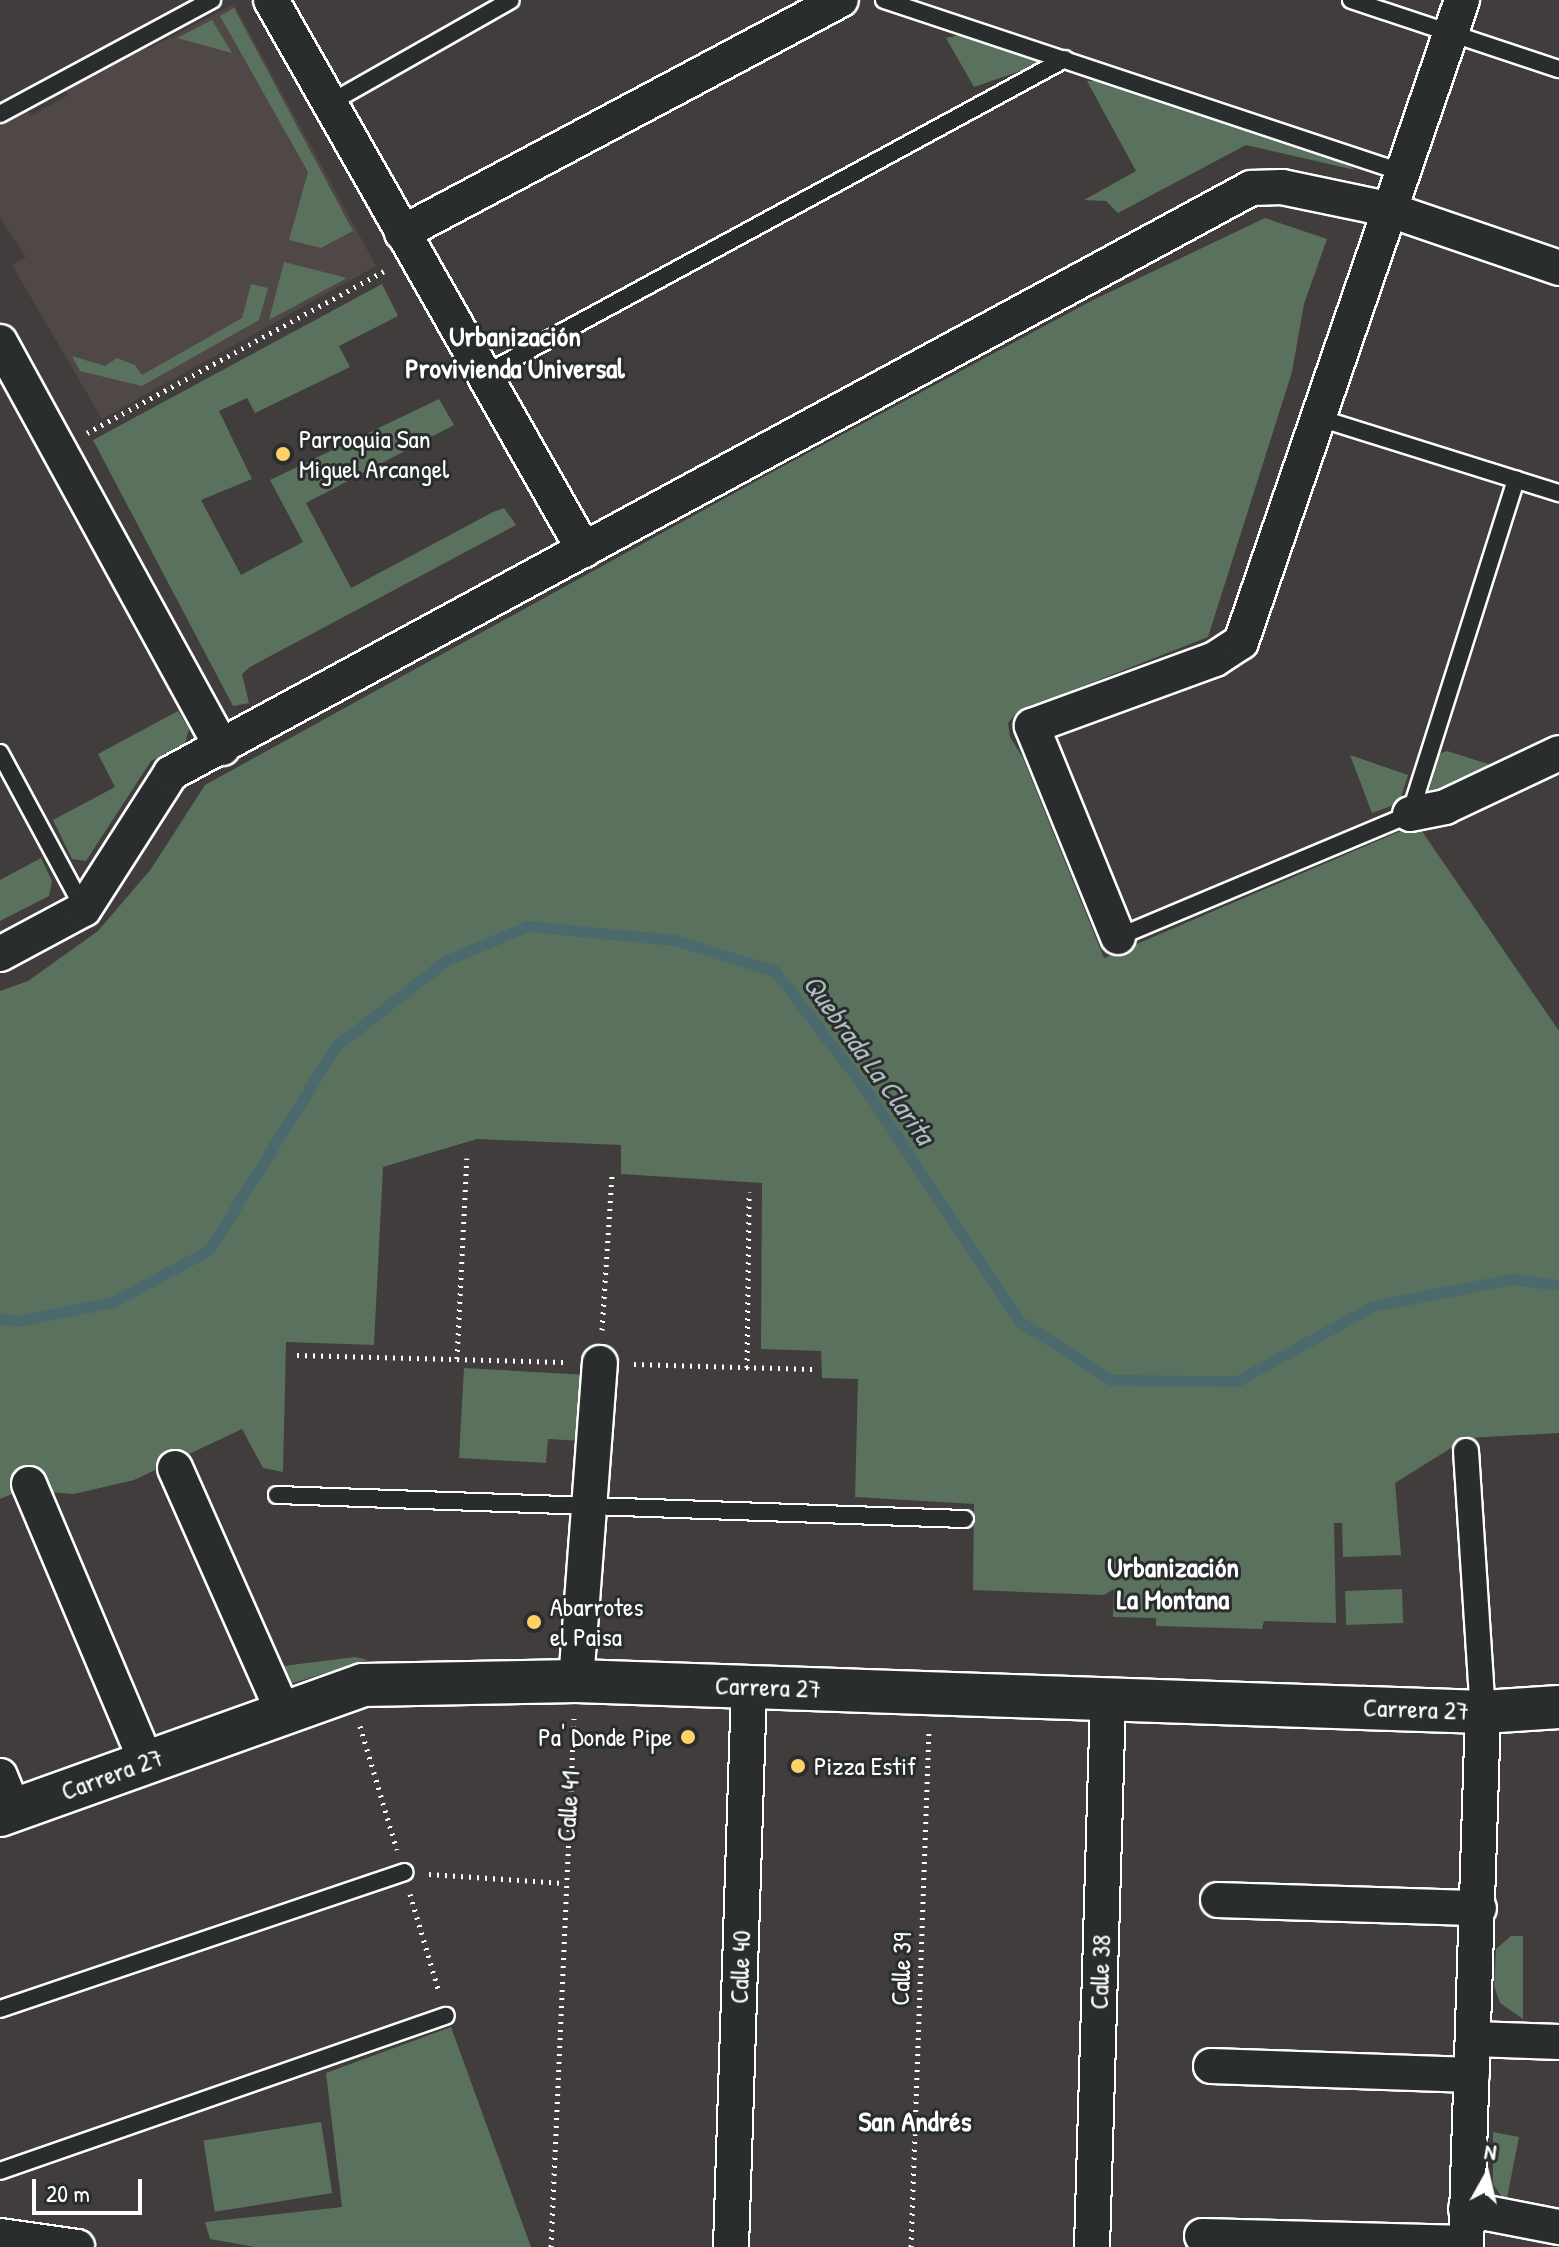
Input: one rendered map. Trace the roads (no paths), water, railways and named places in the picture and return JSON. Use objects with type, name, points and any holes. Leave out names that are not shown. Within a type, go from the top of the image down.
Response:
[{"type":"street","points":[[271,0],[584,550]]},
{"type":"street","points":[[408,244],[599,133],[841,0]]},
{"type":"street","points":[[1118,937],[1032,726],[1215,659],[1241,642],[1387,209],[1462,0]]},
{"type":"street","points":[[0,954],[84,909],[171,773],[584,550],[694,485],[1251,188],[1282,187],[1387,209],[1559,268]]},
{"type":"street","points":[[0,342],[222,748]]},
{"type":"street","points":[[1410,814],[1445,807],[1559,753]]},
{"type":"street","points":[[576,1681],[600,1363]]},
{"type":"street","points":[[1202,2236],[1466,2245],[1483,1712],[1466,1451]]},
{"type":"street","points":[[175,1468],[283,1712]]},
{"type":"street","points":[[29,1484],[147,1763]]},
{"type":"street","name":"Carrera 27","points":[[5,1800],[147,1763],[363,1685],[576,1681],[1483,1712],[1559,1707]]},
{"type":"street","name":"Calle 40","points":[[731,2247],[749,1687]]},
{"type":"street","name":"Calle 38","points":[[1092,2247],[1108,1698]]},
{"type":"street","points":[[1218,1900],[1479,1908]]},
{"type":"street","points":[[1474,2039],[1559,2042]]},
{"type":"street","points":[[1211,2066],[1472,2075]]},
{"type":"street","points":[[1466,2209],[1559,2227]]},
{"type":"street","points":[[0,2236],[77,2247]]},
{"type":"lane","points":[[0,114],[212,0]]},
{"type":"lane","points":[[328,104],[511,0]]},
{"type":"lane","points":[[884,0],[1401,172]]},
{"type":"lane","points":[[1351,0],[1559,69]]},
{"type":"lane","points":[[483,375],[1065,59]]},
{"type":"lane","points":[[1316,417],[1559,493]]},
{"type":"lane","points":[[1118,937],[1410,814],[1516,479]]},
{"type":"lane","points":[[0,753],[84,909]]},
{"type":"lane","points":[[277,1495],[965,1519]]},
{"type":"lane","points":[[0,2009],[404,1872]]},
{"type":"lane","points":[[0,2171],[446,2016]]},
{"type":"waterway","name":"Quebrada La Clarita","points":[[0,1319],[18,1321],[113,1302],[209,1250],[336,1046],[447,960],[528,926],[674,940],[775,971],[869,1094],[1019,1321],[1112,1380],[1237,1381],[1373,1306],[1512,1279],[1559,1285]]},
{"type":"place","name":"Parroquia San Miguel Arcangel","points":[[283,454]]},
{"type":"place","name":"Abarrotes el Paisa","points":[[534,1622]]},
{"type":"place","name":"Pa' Donde Pipe","points":[[688,1737]]},
{"type":"place","name":"Pizza Estif","points":[[798,1766]]},
{"type":"district","name":"Urbanización Provivienda Universal","points":[[515,352]]},
{"type":"district","name":"Urbanización La Montana","points":[[1173,1583]]},
{"type":"district","name":"San Andrés","points":[[915,2121]]}]
